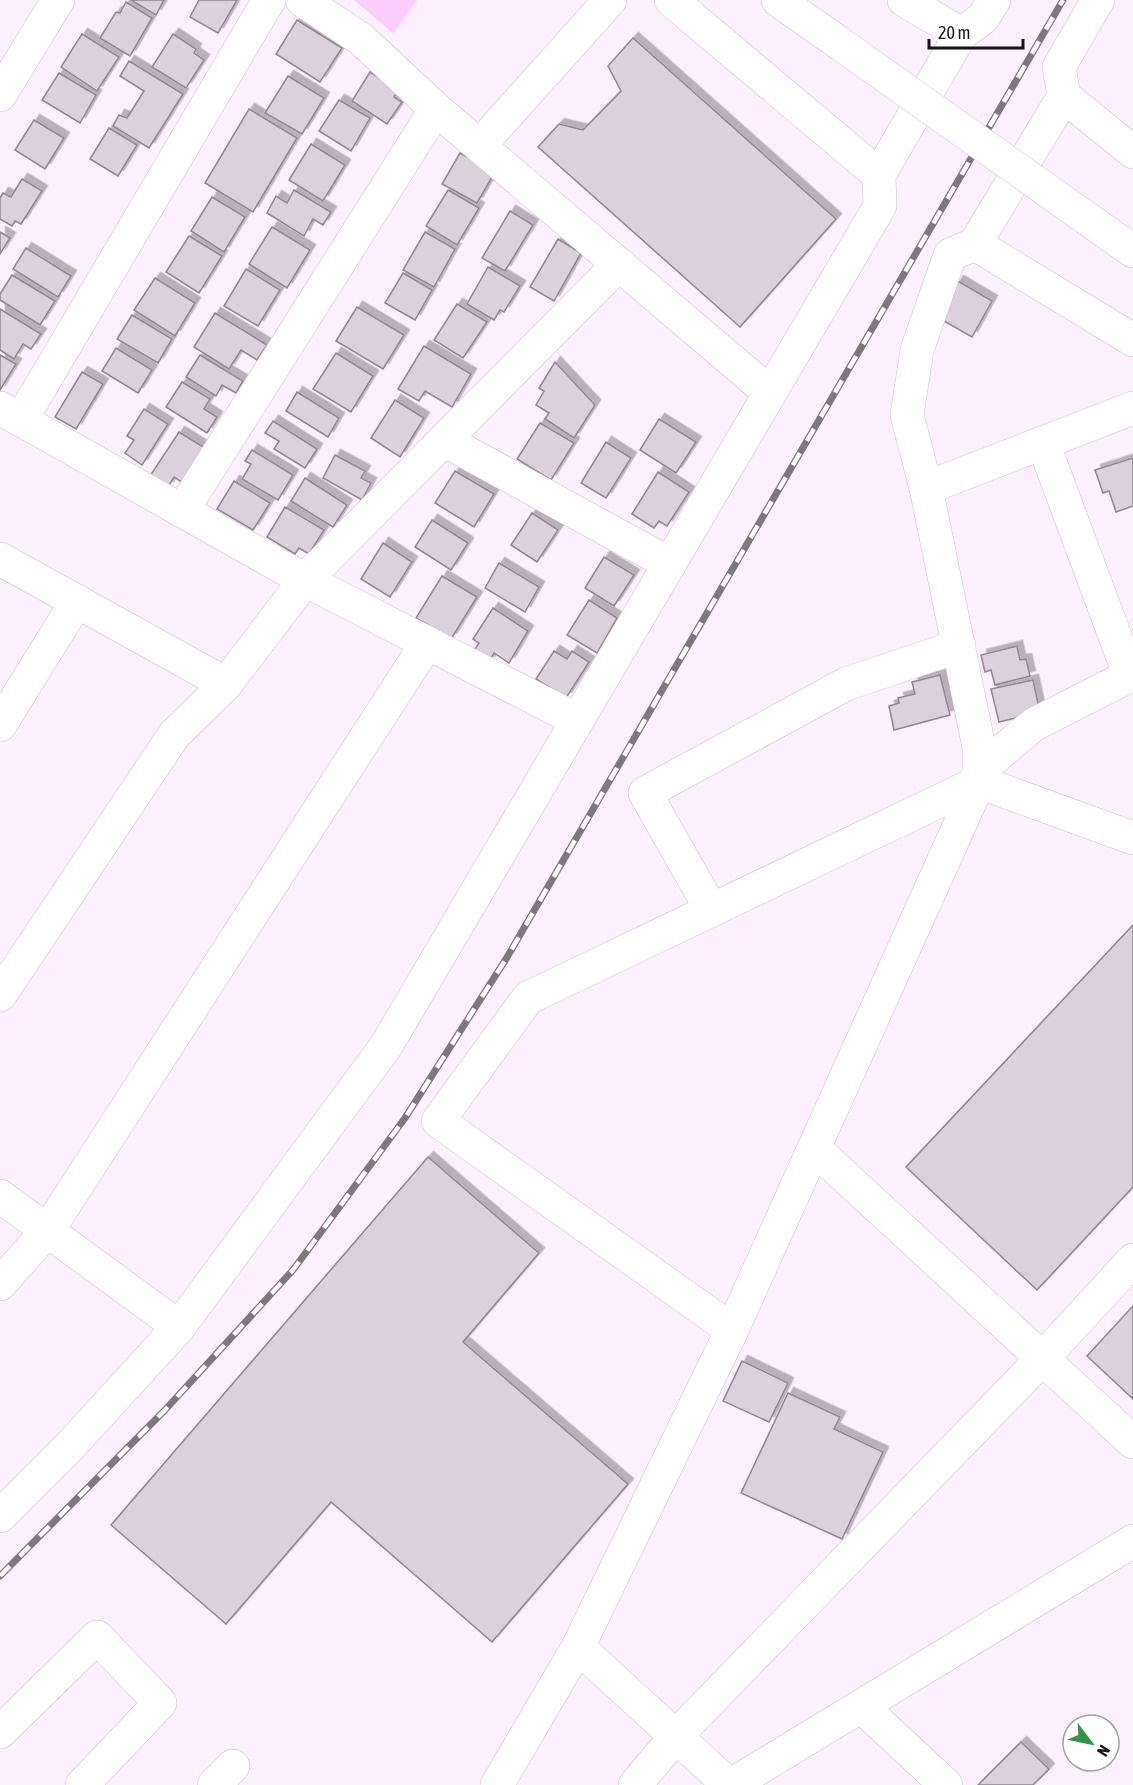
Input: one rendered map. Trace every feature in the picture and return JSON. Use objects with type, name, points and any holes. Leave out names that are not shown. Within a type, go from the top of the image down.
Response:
[{"type":"street","points":[[0,95],[58,0]]},
{"type":"street","points":[[269,0],[10,414],[305,580],[578,720]]},
{"type":"street","points":[[302,0],[361,39],[436,109],[770,393]]},
{"type":"street","points":[[480,146],[609,0]]},
{"type":"street","points":[[671,0],[879,175]]},
{"type":"street","points":[[778,0],[1133,251]]},
{"type":"street","points":[[904,0],[961,34]]},
{"type":"street","points":[[0,1516],[70,1446],[179,1327],[386,1046],[880,206],[879,175],[961,34],[983,18],[994,0]]},
{"type":"street","points":[[497,1785],[578,1647],[732,1330],[816,1149],[979,777],[979,747],[959,646],[926,488],[907,415],[917,350],[950,255],[975,244],[1064,96],[1059,67],[1098,0]]},
{"type":"street","points":[[1064,96],[1133,152]]},
{"type":"street","points":[[182,512],[436,109]]},
{"type":"street","points":[[975,244],[1133,340]]},
{"type":"street","points":[[0,995],[174,735],[226,684],[305,580],[619,264]]},
{"type":"street","points":[[926,488],[1133,408]]},
{"type":"street","points":[[444,440],[670,564]]},
{"type":"street","points":[[732,1330],[438,1121],[528,998],[979,777],[1033,725],[1131,675],[1043,442]]},
{"type":"street","points":[[0,559],[226,684]]},
{"type":"street","points":[[0,725],[77,601]]},
{"type":"street","points":[[0,1284],[48,1230],[427,643]]},
{"type":"street","points":[[711,909],[645,793],[846,684],[959,646]]},
{"type":"street","points":[[979,777],[1133,838]]},
{"type":"street","points":[[816,1149],[1133,1442]]},
{"type":"street","points":[[0,1196],[179,1327]]},
{"type":"street","points":[[635,1785],[676,1736],[1042,1359],[1133,1260]]},
{"type":"street","points":[[578,1647],[730,1785],[1133,1541]]},
{"type":"street","points":[[0,1732],[97,1637],[160,1703],[82,1785]]},
{"type":"street","points":[[861,1706],[946,1785]]},
{"type":"shaded area","points":[[354,0],[417,0],[393,33]]},
{"type":"building","points":[[131,0],[164,0],[156,15]]},
{"type":"building","points":[[199,0],[237,0],[218,33],[190,17]]},
{"type":"building","points":[[126,2],[152,18],[130,56],[100,38],[116,12],[120,13]]},
{"type":"building","points":[[297,20],[342,48],[320,82],[276,54]]},
{"type":"building","points":[[82,34],[119,57],[97,91],[61,67]]},
{"type":"building","points":[[173,34],[196,49],[194,53],[204,60],[186,88],[152,67]]},
{"type":"building","points":[[633,38],[836,219],[740,327],[538,147],[559,124],[583,130],[621,91],[608,66]]},
{"type":"building","points":[[129,61],[183,94],[149,148],[113,126],[119,115],[127,118],[144,91],[120,76]]},
{"type":"building","points":[[370,72],[398,90],[394,97],[402,102],[387,124],[352,101]]},
{"type":"building","points":[[59,73],[96,95],[80,123],[42,100]]},
{"type":"building","points":[[288,76],[324,98],[302,134],[265,113]]},
{"type":"building","points":[[339,100],[370,118],[351,151],[319,131]]},
{"type":"building","points":[[249,109],[297,138],[253,212],[205,183]]},
{"type":"building","points":[[34,120],[64,138],[45,169],[15,150]]},
{"type":"building","points":[[109,128],[137,145],[118,176],[90,159]]},
{"type":"building","points":[[311,144],[345,165],[323,201],[289,180]]},
{"type":"building","points":[[460,153],[495,172],[477,203],[442,184]]},
{"type":"building","points":[[22,179],[42,191],[21,224],[15,221],[12,226],[0,219],[0,198],[3,193],[11,197]]},
{"type":"building","points":[[294,190],[331,212],[323,225],[313,219],[304,236],[267,213],[276,196],[287,203]]},
{"type":"building","points":[[448,190],[479,208],[457,245],[426,226]]},
{"type":"building","points":[[212,197],[245,217],[224,252],[191,231]]},
{"type":"building","points":[[510,211],[533,225],[505,271],[482,258]]},
{"type":"building","points":[[272,227],[310,250],[287,288],[249,264]]},
{"type":"building","points":[[0,232],[10,238],[0,254]]},
{"type":"building","points":[[425,232],[455,249],[434,287],[403,270]]},
{"type":"building","points":[[189,236],[222,256],[199,293],[166,272]]},
{"type":"building","points":[[558,239],[581,253],[554,301],[530,287]]},
{"type":"building","points":[[26,248],[71,276],[58,297],[13,269]]},
{"type":"building","points":[[488,267],[520,286],[504,312],[500,310],[494,320],[467,304]]},
{"type":"building","points":[[246,269],[280,290],[258,326],[224,306]]},
{"type":"building","points":[[403,273],[432,290],[415,320],[385,303]]},
{"type":"building","points":[[12,275],[55,301],[40,325],[0,300],[0,294]]},
{"type":"building","points":[[155,278],[195,303],[175,336],[134,310]]},
{"type":"building","points":[[958,281],[992,301],[972,337],[937,317]]},
{"type":"building","points":[[457,304],[487,322],[463,358],[434,340]]},
{"type":"building","points":[[357,307],[404,335],[383,369],[336,341]]},
{"type":"building","points":[[0,309],[41,334],[31,349],[23,344],[14,359],[0,350]]},
{"type":"building","points":[[215,313],[267,345],[257,360],[241,350],[229,369],[194,347]]},
{"type":"building","points":[[132,315],[172,339],[158,363],[117,339]]},
{"type":"building","points":[[424,346],[471,374],[452,407],[425,391],[419,401],[398,389]]},
{"type":"building","points":[[116,348],[152,370],[138,393],[102,371]]},
{"type":"building","points":[[336,353],[373,376],[351,412],[313,389]]},
{"type":"building","points":[[0,355],[16,364],[0,390]]},
{"type":"building","points":[[200,355],[243,381],[236,393],[222,385],[216,396],[186,377]]},
{"type":"building","points":[[555,362],[595,405],[574,438],[545,419],[549,413],[536,405],[544,391],[539,388]]},
{"type":"building","points":[[82,372],[103,384],[76,429],[55,417]]},
{"type":"building","points":[[182,382],[210,399],[204,409],[217,417],[207,433],[166,407]]},
{"type":"building","points":[[297,392],[339,418],[328,437],[286,411]]},
{"type":"building","points":[[395,400],[424,418],[400,457],[371,438]]},
{"type":"building","points":[[144,409],[168,424],[142,465],[125,453],[134,440],[127,436]]},
{"type":"building","points":[[659,419],[696,442],[676,473],[640,450]]},
{"type":"building","points":[[273,421],[317,449],[305,468],[274,449],[279,441],[265,433]]},
{"type":"building","points":[[540,423],[574,443],[551,480],[517,459]]},
{"type":"building","points":[[179,432],[205,448],[183,483],[174,477],[168,487],[150,476]]},
{"type":"building","points":[[606,442],[631,458],[606,498],[581,483]]},
{"type":"building","points":[[252,450],[293,475],[278,500],[242,479],[251,464],[245,461]]},
{"type":"building","points":[[335,455],[365,471],[361,478],[371,483],[362,500],[323,478]]},
{"type":"building","points":[[1133,458],[1133,506],[1116,512],[1109,491],[1103,493],[1095,470]]},
{"type":"building","points":[[455,471],[494,494],[474,527],[435,503]]},
{"type":"building","points":[[658,472],[689,492],[667,526],[659,521],[654,528],[632,514]]},
{"type":"building","points":[[305,478],[347,505],[333,527],[291,501]]},
{"type":"building","points":[[234,481],[270,503],[253,530],[217,509]]},
{"type":"building","points":[[285,507],[324,530],[309,554],[299,548],[295,554],[267,537]]},
{"type":"building","points":[[532,513],[558,530],[537,562],[511,545]]},
{"type":"building","points":[[432,520],[468,543],[451,570],[415,547]]},
{"type":"building","points":[[383,543],[412,562],[390,597],[361,579]]},
{"type":"building","points":[[604,557],[634,575],[614,606],[585,588]]},
{"type":"building","points":[[499,563],[539,587],[525,612],[485,588]]},
{"type":"building","points":[[442,576],[477,597],[451,639],[416,618]]},
{"type":"building","points":[[589,600],[617,618],[597,653],[567,635]]},
{"type":"building","points":[[493,608],[528,631],[509,663],[494,653],[489,662],[473,652],[479,643],[473,639]]},
{"type":"building","points":[[1017,646],[1020,660],[1026,659],[1030,676],[995,685],[991,670],[985,672],[981,655]]},
{"type":"building","points":[[554,651],[567,659],[572,651],[589,662],[566,698],[536,679]]},
{"type":"building","points":[[940,675],[950,715],[894,730],[889,706],[899,703],[898,698],[915,694],[912,682]]},
{"type":"building","points":[[1033,680],[1039,708],[1029,715],[999,722],[991,689]]},
{"type":"building","points":[[1133,925],[1133,1187],[1037,1290],[906,1167]]},
{"type":"building","points":[[428,1157],[539,1253],[463,1342],[628,1484],[492,1642],[331,1502],[226,1624],[111,1525]]},
{"type":"building","points":[[1133,1306],[1133,1399],[1087,1356]]},
{"type":"building","points":[[742,1361],[788,1383],[769,1422],[723,1401]]},
{"type":"building","points":[[788,1393],[840,1417],[834,1429],[883,1452],[842,1539],[741,1493]]},
{"type":"building","points":[[1021,1742],[1049,1769],[1033,1785],[978,1785]]},
{"type":"railway","points":[[0,1576],[165,1410],[293,1270],[405,1118],[506,959],[1063,0]]}]
